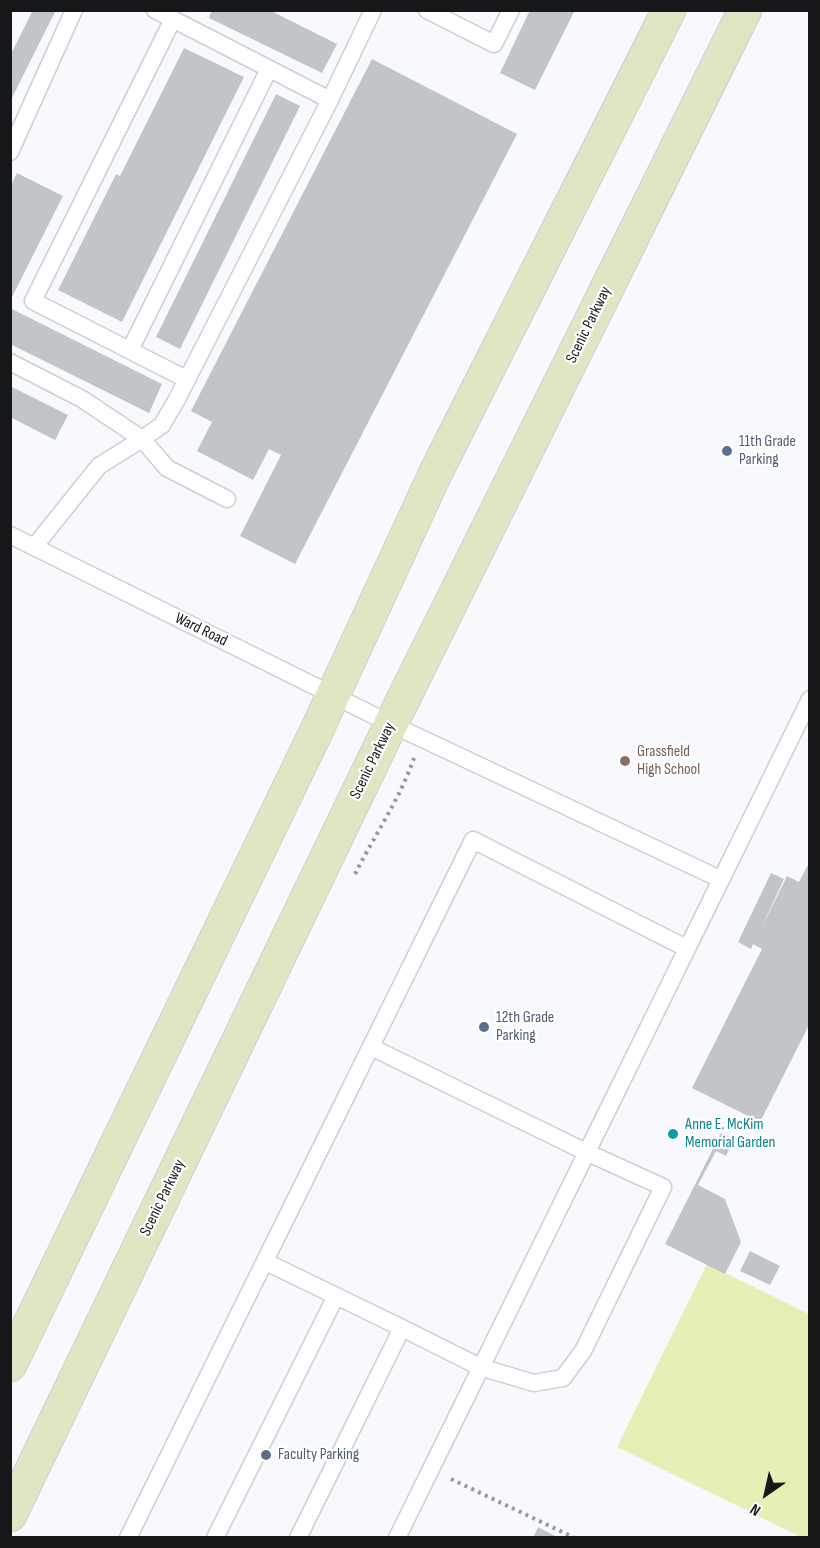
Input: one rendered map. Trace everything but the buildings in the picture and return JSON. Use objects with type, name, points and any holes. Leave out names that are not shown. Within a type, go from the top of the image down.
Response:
[{"type":"street","points":[[10,1365],[333,695],[436,472],[669,10]]},
{"type":"street","name":"Scenic Parkway","points":[[10,1515],[391,724],[745,10]]},
{"type":"lane","points":[[10,152],[74,10]]},
{"type":"lane","points":[[155,10],[330,100]]},
{"type":"lane","points":[[34,547],[99,466],[162,425],[330,100],[373,10]]},
{"type":"lane","points":[[427,10],[494,44],[511,10]]},
{"type":"lane","points":[[173,19],[33,301],[186,379]]},
{"type":"lane","points":[[130,350],[269,69]]},
{"type":"lane","points":[[10,362],[82,399],[142,439],[167,468],[227,499]]},
{"type":"lane","name":"Ward Road","points":[[10,535],[391,724],[720,879]]},
{"type":"lane","points":[[397,1538],[810,699]]},
{"type":"lane","points":[[128,1538],[473,840],[686,948]]},
{"type":"lane","points":[[266,1262],[480,1367],[534,1383],[563,1378],[584,1352],[663,1187],[371,1047]]},
{"type":"lane","points":[[215,1538],[336,1296]]},
{"type":"lane","points":[[298,1538],[402,1328]]},
{"type":"path","points":[[431,1469],[575,1538]]},
{"type":"green space","points":[[707,1264],[809,1314],[809,1537],[801,1537],[617,1447]]},
{"type":"place","name":"11th Grade Parking","points":[[727,451]]},
{"type":"place","name":"Grassfield High School","points":[[625,761]]},
{"type":"place","name":"12th Grade Parking","points":[[484,1027]]},
{"type":"place","name":"Anne E. McKim Memorial Garden","points":[[673,1134]]},
{"type":"place","name":"Faculty Parking","points":[[266,1455]]}]
